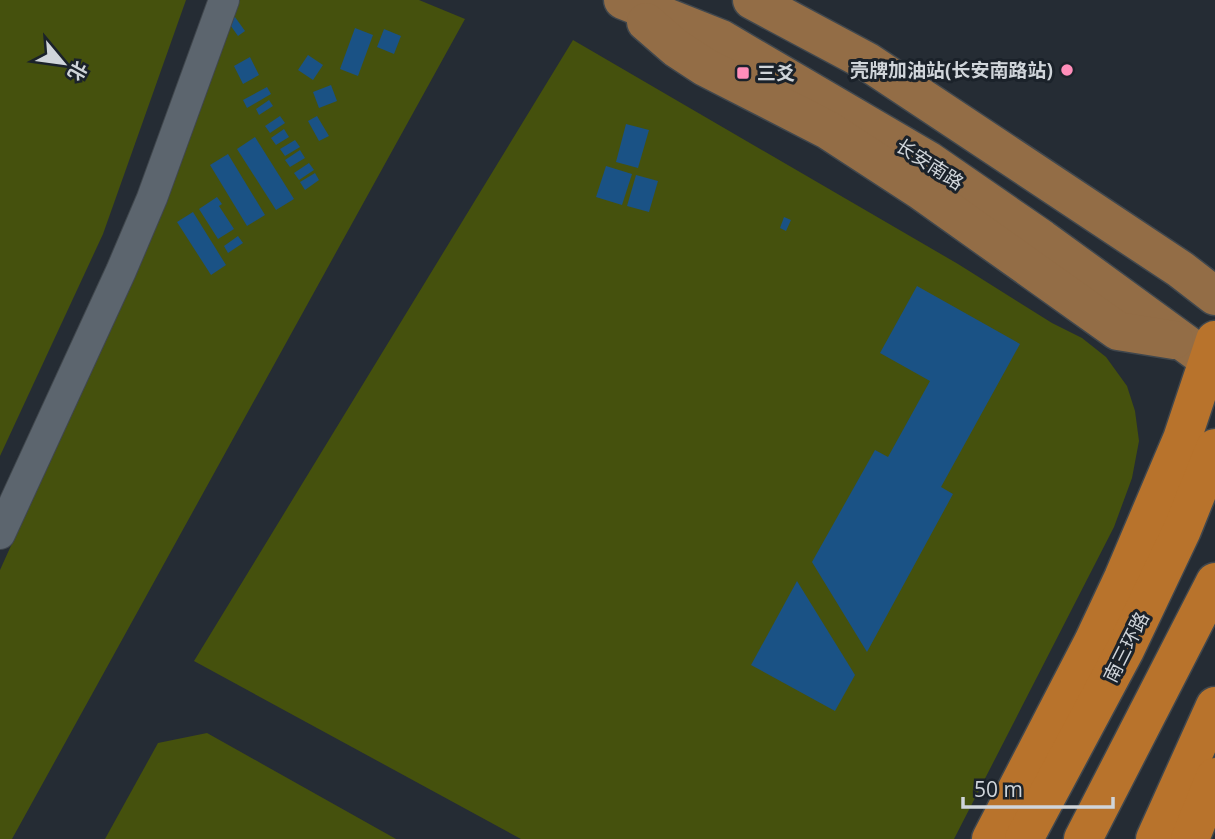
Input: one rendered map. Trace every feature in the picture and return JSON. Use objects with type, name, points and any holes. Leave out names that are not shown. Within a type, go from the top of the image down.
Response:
[{"type":"highway","points":[[990,839],[1093,642],[1123,578],[1182,439],[1205,351]]},
{"type":"highway","name":"南三环路","points":[[1024,839],[1125,650],[1182,530],[1215,448]]},
{"type":"highway","name":"南三环路","points":[[1053,839],[1130,698],[1215,517]]},
{"type":"highway","points":[[1083,839],[1215,582]]},
{"type":"highway","points":[[1155,839],[1215,706]]},
{"type":"highway","points":[[1189,839],[1215,777]]},
{"type":"main road","name":"长安南路","points":[[622,0],[721,39],[929,161],[1205,351]]},
{"type":"main road","points":[[752,0],[868,62],[950,114],[1180,269],[1215,296]]},
{"type":"street","points":[[0,534],[152,198],[224,0]]},
{"type":"green space","points":[[0,0],[186,0],[103,234],[0,456]]},
{"type":"green space","points":[[231,0],[419,0],[465,19],[12,839],[0,839],[0,570],[154,230]]},
{"type":"green space","points":[[573,40],[958,264],[1052,323],[1082,338],[1106,357],[1127,386],[1135,411],[1139,441],[1132,478],[1114,527],[954,839],[521,839],[194,661]]},
{"type":"green space","points":[[207,733],[396,839],[105,839],[158,743]]},
{"type":"building","points":[[235,17],[245,31],[238,36],[228,22]]},
{"type":"building","points":[[355,28],[373,35],[358,76],[340,69]]},
{"type":"building","points":[[384,29],[401,36],[394,54],[377,47]]},
{"type":"building","points":[[308,55],[323,65],[313,80],[298,70]]},
{"type":"building","points":[[250,57],[259,75],[243,84],[234,66]]},
{"type":"building","points":[[331,85],[337,101],[319,108],[313,92]]},
{"type":"building","points":[[267,87],[271,94],[247,108],[243,100]]},
{"type":"building","points":[[269,100],[273,106],[259,115],[256,109]]},
{"type":"building","points":[[280,116],[285,123],[270,133],[265,126]]},
{"type":"building","points":[[317,116],[329,136],[319,141],[308,121]]},
{"type":"building","points":[[626,124],[649,130],[638,168],[616,162]]},
{"type":"building","points":[[284,129],[289,137],[276,145],[271,138]]},
{"type":"building","points":[[255,137],[294,199],[276,210],[237,149]]},
{"type":"building","points":[[295,140],[300,147],[285,156],[280,149]]},
{"type":"building","points":[[300,150],[305,158],[290,167],[285,160]]},
{"type":"building","points":[[228,154],[265,215],[247,226],[210,165]]},
{"type":"building","points":[[309,163],[314,170],[299,180],[294,173]]},
{"type":"building","points":[[606,166],[632,174],[622,205],[596,197]]},
{"type":"building","points":[[315,173],[319,180],[305,190],[300,182]]},
{"type":"building","points":[[636,175],[658,181],[649,212],[627,206]]},
{"type":"building","points":[[217,197],[222,204],[219,206],[234,229],[218,239],[199,209]]},
{"type":"building","points":[[193,212],[226,265],[211,275],[177,222]]},
{"type":"building","points":[[784,217],[791,220],[786,231],[780,228]]},
{"type":"building","points":[[238,236],[243,243],[228,253],[224,246]]},
{"type":"building","points":[[917,286],[1020,344],[941,487],[953,494],[867,652],[812,562],[875,450],[888,457],[930,381],[880,353]]},
{"type":"building","points":[[797,581],[855,675],[835,711],[751,665]]},
{"type":"place","name":"壳牌加油站(长安南路站)","points":[[1067,70]]},
{"type":"place","name":"三爻","points":[[743,73]]}]
